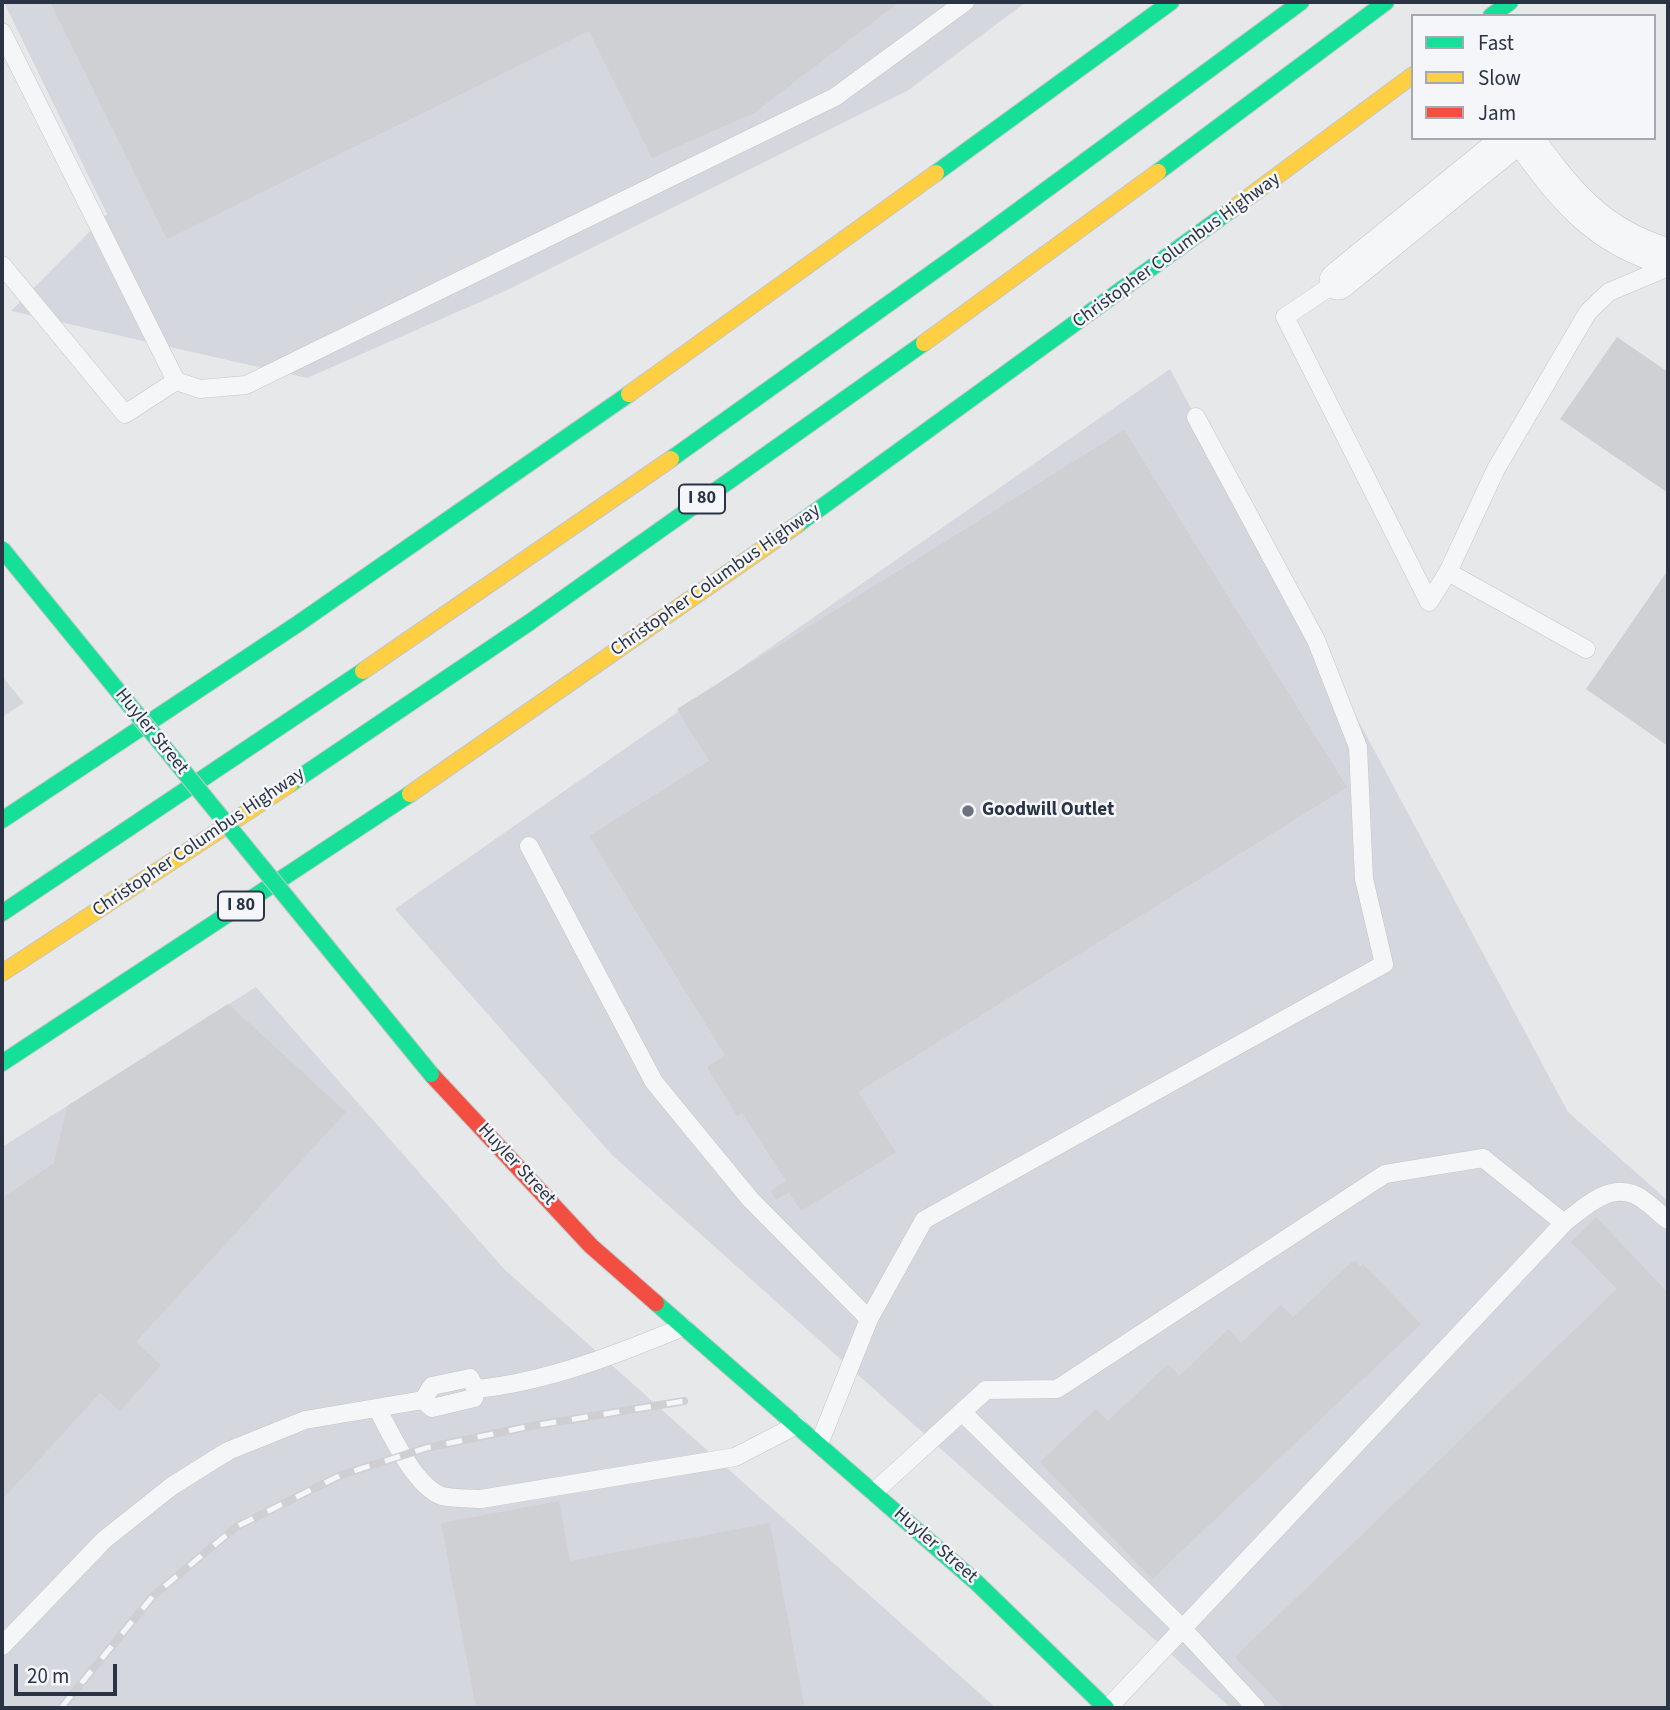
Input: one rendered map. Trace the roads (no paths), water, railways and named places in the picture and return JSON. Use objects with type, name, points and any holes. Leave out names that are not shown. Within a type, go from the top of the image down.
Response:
[{"type":"main road","points":[[2,820],[483,497],[786,284],[1171,2]]},
{"type":"main road","name":"I 80","points":[[2,913],[298,716],[686,449],[1053,186],[1301,2]]},
{"type":"main road","name":"Christopher Columbus Highway","points":[[2,973],[342,748],[838,404],[1386,2]]},
{"type":"main road","points":[[1494,14],[1510,2]]},
{"type":"main road","name":"Christopher Columbus Highway","points":[[2,1063],[262,892],[658,622],[995,384],[1411,76]]},
{"type":"main road","name":"Huyler Street","points":[[2,549],[431,1073],[591,1246],[977,1583],[1107,1708]]},
{"type":"street","points":[[1338,281],[1512,140]]},
{"type":"street","points":[[1525,140],[1563,191],[1589,218],[1634,245],[1668,257]]},
{"type":"lane","points":[[2,32],[9,64],[176,381],[200,389],[246,385],[835,97],[965,2]]},
{"type":"lane","points":[[2,265],[125,414],[176,381]]},
{"type":"lane","points":[[1338,281],[1285,317],[1429,601],[1448,572],[1496,469],[1588,312],[1609,292],[1668,267]]},
{"type":"lane","points":[[819,1444],[869,1319],[924,1220],[1384,964],[1364,879],[1358,747],[1316,640],[1196,417]]},
{"type":"lane","points":[[1448,572],[1586,649]]},
{"type":"lane","points":[[529,846],[654,1082],[750,1199],[869,1319]]},
{"type":"lane","points":[[874,1492],[986,1390],[1057,1389],[1385,1174],[1483,1158],[1564,1223]]},
{"type":"lane","points":[[1107,1708],[1564,1223],[1595,1200],[1612,1193],[1633,1194],[1668,1220]]},
{"type":"lane","points":[[2,1646],[104,1540],[172,1486],[228,1451],[305,1420],[423,1400],[432,1386],[470,1378],[476,1389],[528,1379],[621,1353],[683,1327]]},
{"type":"lane","points":[[377,1408],[410,1466],[440,1495],[481,1499],[735,1457],[797,1425]]},
{"type":"lane","points":[[962,1412],[1183,1629],[1256,1708]]},
{"type":"railway","points":[[61,1708],[153,1596],[236,1527],[341,1475],[426,1448],[526,1427],[684,1401]]},
{"type":"place","name":"Goodwill Outlet","points":[[968,811]]}]
